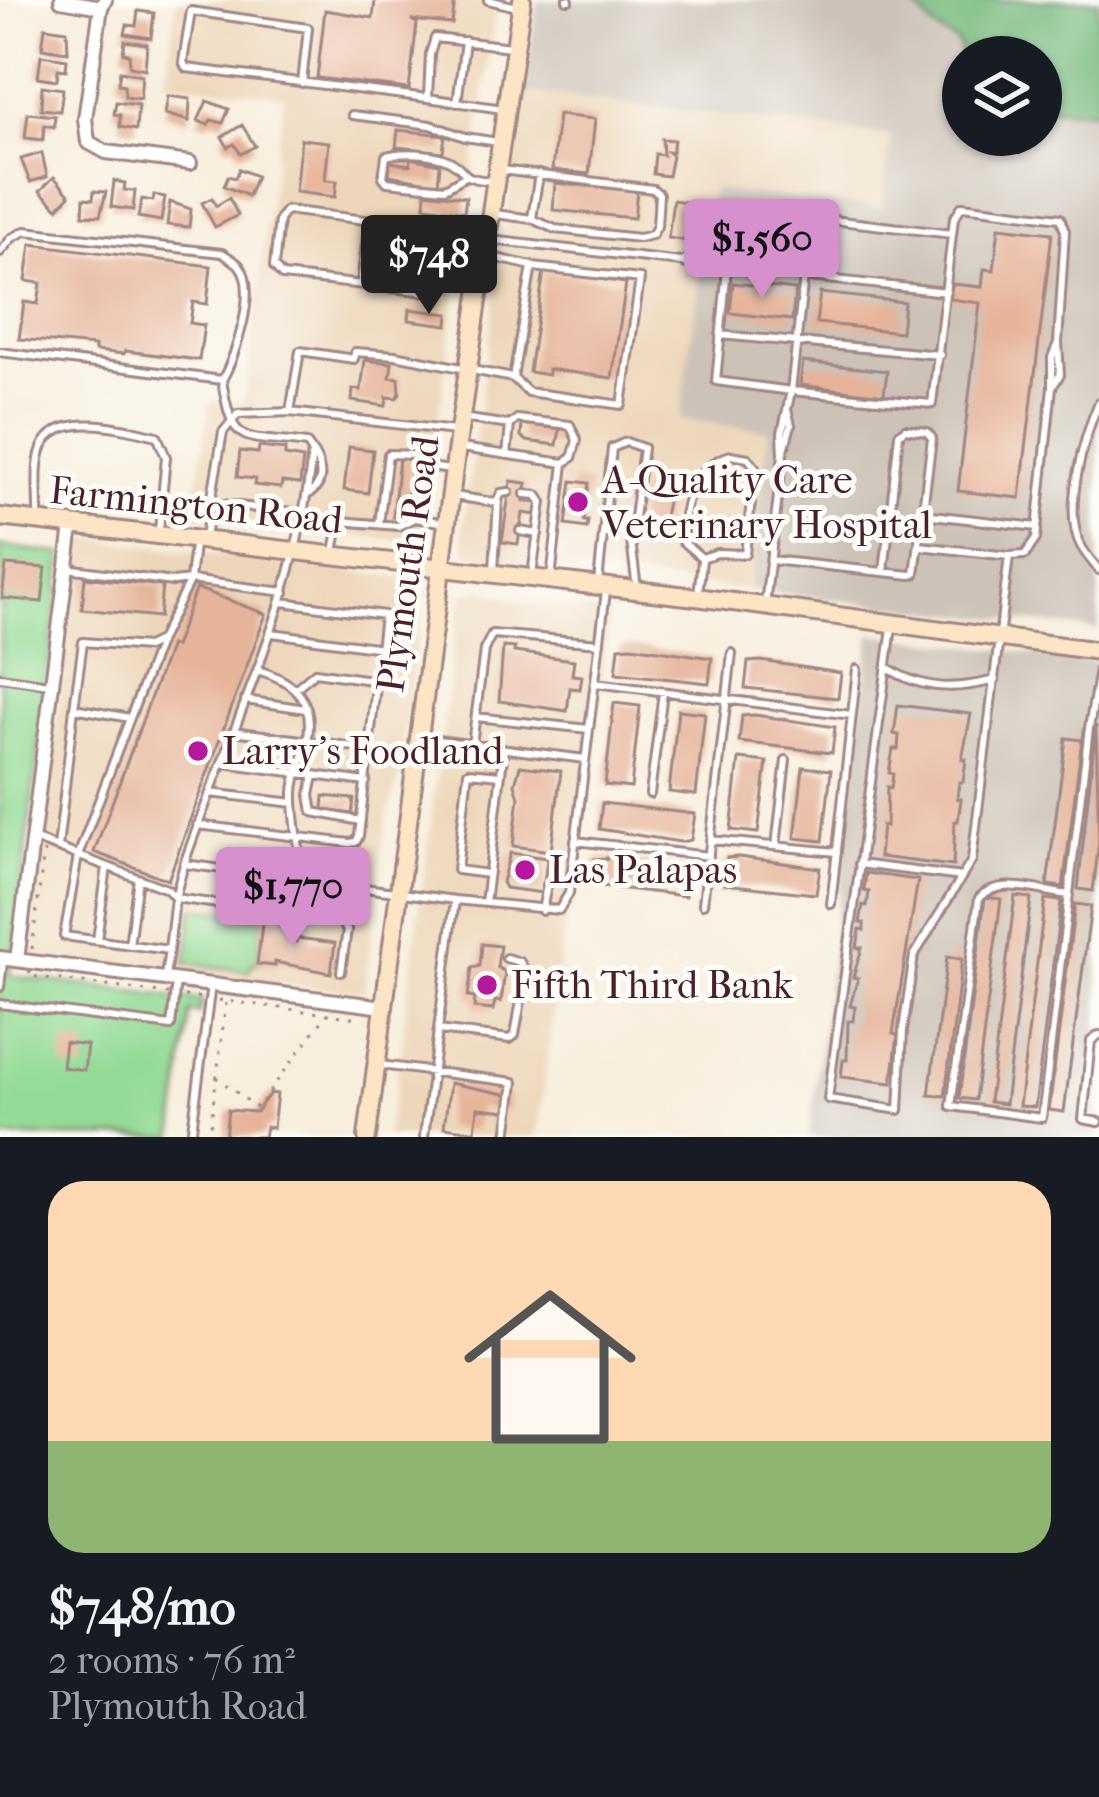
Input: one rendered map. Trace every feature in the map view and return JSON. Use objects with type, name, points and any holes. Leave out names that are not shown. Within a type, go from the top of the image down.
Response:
[{"type":"main road","name":"Plymouth Road","points":[[367,1137],[459,432],[521,4]]},
{"type":"main road","name":"Farmington Road","points":[[0,517],[698,598],[1099,651]]},
{"type":"street","points":[[61,0],[103,3],[85,119],[88,142],[106,152],[190,163]]},
{"type":"street","points":[[72,526],[33,839],[7,959],[383,1007]]},
{"type":"lane","points":[[488,0],[521,4]]},
{"type":"lane","points":[[302,83],[308,28],[191,11],[186,68],[302,83],[428,98],[506,109]]},
{"type":"lane","points":[[428,98],[433,40],[515,47]]},
{"type":"lane","points":[[457,103],[465,41]]},
{"type":"lane","points":[[352,115],[431,125],[465,137],[501,142]]},
{"type":"lane","points":[[464,177],[444,158],[401,153],[386,156],[383,177],[387,182],[445,188],[464,177],[538,174],[653,189],[659,194],[657,226],[652,235],[639,238],[556,229],[532,219],[491,214]]},
{"type":"lane","points":[[532,219],[538,174]]},
{"type":"lane","points":[[727,268],[716,381],[932,404],[956,210],[962,206],[1060,218],[1065,231],[1060,375],[1052,387],[1037,527],[1030,552],[1009,556],[920,546]]},
{"type":"lane","points":[[710,266],[720,207],[952,234]]},
{"type":"lane","points":[[482,274],[457,279],[437,293],[282,276],[274,267],[279,220],[286,210],[487,243],[681,262],[688,268],[710,266],[946,292]]},
{"type":"lane","points":[[361,284],[369,220]]},
{"type":"lane","points":[[0,252],[25,231],[222,254],[241,267],[247,285],[237,356],[222,380],[229,424],[241,435],[307,444],[312,451],[308,494],[282,602],[197,825],[175,898],[169,950],[171,1026],[0,1004]]},
{"type":"lane","points":[[290,412],[300,351],[354,358],[355,352],[395,355],[513,378],[528,392],[622,405],[640,279],[532,266],[487,243]]},
{"type":"lane","points":[[513,378],[532,266]]},
{"type":"lane","points":[[765,607],[804,276]]},
{"type":"lane","points":[[720,335],[940,355]]},
{"type":"lane","points":[[0,352],[222,380]]},
{"type":"lane","points":[[1099,402],[1084,441],[1073,515],[1081,546],[1099,570]]},
{"type":"lane","points":[[169,950],[64,936],[79,856],[160,640],[190,580],[211,503],[223,432],[238,414],[290,412],[459,432],[510,425],[517,419],[570,425],[577,448],[564,463],[542,580]]},
{"type":"lane","points":[[507,455],[510,425]]},
{"type":"lane","points":[[38,521],[45,441],[66,427],[123,428],[157,436],[166,457],[159,533]]},
{"type":"lane","points":[[771,560],[884,572],[915,574],[932,438],[927,432],[904,430],[899,434],[884,572]]},
{"type":"lane","points":[[459,432],[507,455],[564,463]]},
{"type":"lane","points":[[184,863],[559,910],[566,903],[600,643],[612,448],[626,442],[643,448],[631,542],[637,591]]},
{"type":"lane","points":[[379,524],[387,456],[415,455],[422,466],[415,518]]},
{"type":"lane","points":[[745,457],[755,474],[745,554],[716,553],[702,558],[683,542],[689,493],[717,459],[745,457]]},
{"type":"lane","points":[[422,466],[455,470]]},
{"type":"lane","points":[[493,574],[498,503],[501,493],[509,491]]},
{"type":"lane","points":[[525,494],[537,495],[542,502],[538,534],[542,580]]},
{"type":"lane","points":[[452,496],[498,503]]},
{"type":"lane","points":[[211,503],[302,513]]},
{"type":"lane","points":[[923,514],[1037,527]]},
{"type":"lane","points":[[333,554],[340,520],[398,526],[415,518],[449,524]]},
{"type":"lane","points":[[494,527],[504,529]]},
{"type":"lane","points":[[520,531],[538,534]]},
{"type":"lane","points":[[893,623],[828,1099],[899,1110],[903,1030],[914,956],[972,860],[1009,556]]},
{"type":"lane","points":[[698,598],[702,558]]},
{"type":"lane","points":[[67,568],[285,592]]},
{"type":"lane","points":[[197,825],[356,842],[384,615],[282,602]]},
{"type":"lane","points":[[271,632],[382,647]]},
{"type":"lane","points":[[472,745],[484,650],[492,634],[600,643]]},
{"type":"lane","points":[[58,848],[82,642],[147,647],[160,640]]},
{"type":"lane","points":[[703,904],[732,653]]},
{"type":"lane","points":[[887,668],[918,684],[940,688],[995,680]]},
{"type":"lane","points":[[831,904],[857,669]]},
{"type":"lane","points":[[257,670],[296,688],[310,724],[294,803],[300,879]]},
{"type":"lane","points":[[1069,896],[1006,886],[988,890],[979,898],[951,1106],[1042,1118],[1099,670]]},
{"type":"lane","points":[[296,688],[315,671],[378,681]]},
{"type":"lane","points":[[0,677],[52,684]]},
{"type":"lane","points":[[595,683],[852,715]]},
{"type":"lane","points":[[650,794],[663,692]]},
{"type":"lane","points":[[245,700],[306,709]]},
{"type":"lane","points":[[74,708],[130,718]]},
{"type":"lane","points":[[476,717],[590,728]]},
{"type":"lane","points":[[233,731],[370,749]]},
{"type":"lane","points":[[418,738],[586,759]]},
{"type":"lane","points":[[484,903],[504,748]]},
{"type":"lane","points":[[776,846],[786,760]]},
{"type":"lane","points":[[223,763],[366,782]]},
{"type":"lane","points":[[488,874],[457,870],[468,772],[501,775]]},
{"type":"lane","points":[[314,775],[313,812],[361,820]]},
{"type":"lane","points":[[210,793],[294,803]]},
{"type":"lane","points":[[33,839],[167,889],[175,898],[346,924],[341,972]]},
{"type":"lane","points":[[710,840],[837,853]]},
{"type":"lane","points":[[575,841],[709,856]]},
{"type":"lane","points":[[859,864],[962,877]]},
{"type":"lane","points":[[97,940],[107,867]]},
{"type":"lane","points":[[129,945],[138,878]]},
{"type":"lane","points":[[317,918],[322,882]]},
{"type":"lane","points":[[542,911],[547,885]]},
{"type":"lane","points":[[424,1137],[455,900]]},
{"type":"lane","points":[[438,1030],[510,1039],[515,1035],[526,972],[520,962],[506,958]]},
{"type":"lane","points":[[0,987],[7,959]]},
{"type":"lane","points":[[191,1137],[211,985]]},
{"type":"lane","points":[[1099,1035],[1091,1041],[1083,1119],[1099,1122]]},
{"type":"lane","points":[[376,1065],[514,1082],[507,1137]]},
{"type":"path","points":[[216,1077],[256,1109],[328,1014],[329,1000]]},
{"type":"path","points":[[209,1137],[226,1001]]},
{"type":"shaded area","points":[[176,0],[497,0],[421,543],[193,515],[210,401],[243,404],[284,96],[166,81]]},
{"type":"shaded area","points":[[538,0],[1099,0],[1099,630],[750,590],[769,431],[680,419],[712,189],[882,208],[891,136],[524,92]]},
{"type":"shaded area","points":[[524,92],[891,136],[883,208],[712,190],[680,418],[769,431],[750,590],[489,561],[465,551],[462,534]]},
{"type":"shaded area","points":[[81,541],[406,578],[418,585],[421,613],[399,777],[386,821],[364,992],[177,975],[29,955],[77,560]]},
{"type":"shaded area","points":[[484,589],[512,600],[610,612],[576,895],[566,914],[537,1137],[385,1137],[396,1089],[459,606],[465,593]]},
{"type":"shaded area","points":[[871,634],[1099,662],[1099,1137],[809,1137]]},
{"type":"green space","points":[[910,0],[1099,0],[1099,111],[1062,108],[1062,36],[947,36]]},
{"type":"green space","points":[[0,546],[63,554],[10,976],[202,1000],[200,1013],[190,1012],[174,1137],[0,1137]]},
{"type":"green space","points":[[193,908],[263,917],[257,964],[251,963],[250,971],[186,963]]},
{"type":"building","points":[[375,0],[455,0],[452,24],[411,20],[417,23],[409,89],[317,78],[325,10],[373,18]]},
{"type":"building","points":[[138,11],[154,13],[151,38],[125,34],[127,25],[136,26]]},
{"type":"building","points":[[45,27],[67,30],[68,52],[42,48]]},
{"type":"building","points":[[125,41],[147,44],[145,69],[130,66],[129,54],[123,53]]},
{"type":"building","points":[[41,55],[67,59],[66,70],[58,69],[57,80],[38,77]]},
{"type":"building","points":[[120,71],[142,75],[140,99],[125,97],[124,85],[118,84]]},
{"type":"building","points":[[42,86],[63,89],[60,111],[41,109]]},
{"type":"building","points":[[168,96],[190,99],[189,121],[165,114]]},
{"type":"building","points":[[207,101],[229,109],[223,123],[198,121]]},
{"type":"building","points":[[116,102],[138,105],[136,130],[120,127],[120,115],[114,114]]},
{"type":"building","points":[[28,113],[55,116],[54,127],[44,125],[43,140],[25,138]]},
{"type":"building","points":[[558,115],[595,119],[589,174],[552,170]]},
{"type":"building","points":[[242,125],[255,146],[241,154],[222,137]]},
{"type":"building","points":[[398,130],[445,135],[443,152],[396,147]]},
{"type":"building","points":[[301,139],[329,142],[325,180],[337,181],[335,197],[295,192]]},
{"type":"building","points":[[662,139],[674,140],[668,152],[672,156],[668,176],[653,174],[655,154],[663,155]]},
{"type":"building","points":[[42,153],[47,177],[30,182],[21,159]]},
{"type":"building","points":[[411,158],[440,164],[438,184],[389,175],[390,162],[410,165]]},
{"type":"building","points":[[239,169],[256,176],[248,196],[224,186],[228,176],[235,178]]},
{"type":"building","points":[[54,177],[70,195],[58,208],[40,191]]},
{"type":"building","points":[[114,181],[125,183],[124,190],[135,191],[133,210],[111,207]]},
{"type":"building","points":[[555,183],[637,191],[634,218],[553,210]]},
{"type":"building","points":[[94,191],[106,192],[100,216],[83,215],[84,198],[93,199]]},
{"type":"building","points":[[426,192],[466,197],[464,212],[425,206]]},
{"type":"building","points":[[154,195],[165,197],[161,221],[138,217],[142,199],[153,201]]},
{"type":"building","points":[[212,198],[216,206],[229,198],[238,215],[215,227],[202,203]]},
{"type":"building","points":[[673,200],[694,203],[689,241],[668,238]]},
{"type":"building","points":[[170,202],[191,209],[189,227],[167,225]]},
{"type":"building","points":[[999,227],[1052,233],[1020,498],[958,491],[980,303],[950,299],[952,284],[982,287],[984,269],[994,270]]},
{"type":"building","points":[[389,230],[428,234],[427,243],[440,244],[438,260],[423,258],[421,268],[378,266],[381,237],[388,238]]},
{"type":"building","points":[[31,244],[211,266],[207,304],[193,302],[190,323],[204,325],[199,360],[19,339],[24,302],[38,304],[41,283],[26,281]]},
{"type":"building","points":[[544,271],[626,283],[612,378],[548,369],[548,375],[529,372]]},
{"type":"building","points":[[733,283],[795,290],[792,320],[730,313]]},
{"type":"building","points":[[820,293],[904,302],[901,332],[816,323]]},
{"type":"building","points":[[410,309],[449,314],[448,325],[409,320]]},
{"type":"building","points":[[365,360],[392,363],[390,377],[399,378],[400,393],[397,398],[387,397],[386,406],[352,401],[353,389],[361,390]]},
{"type":"building","points":[[803,362],[887,371],[884,395],[800,385]]},
{"type":"building","points":[[522,424],[560,429],[557,445],[527,441],[521,436]]},
{"type":"building","points":[[259,447],[285,450],[285,456],[303,459],[300,484],[254,485],[255,479],[237,477],[240,451],[258,453]]},
{"type":"building","points":[[349,447],[373,450],[368,493],[344,490]]},
{"type":"building","points":[[399,458],[412,459],[405,518],[393,517]]},
{"type":"building","points":[[511,481],[527,483],[524,501],[539,503],[537,515],[523,513],[518,544],[502,542]]},
{"type":"building","name":"A-Quality Care Veterinary Hospital","points":[[572,481],[589,483],[587,528],[566,525]]},
{"type":"building","points":[[641,488],[669,492],[660,536],[636,533]]},
{"type":"building","points":[[688,522],[722,526],[720,538],[686,534]]},
{"type":"building","points":[[6,565],[46,568],[42,602],[2,598]]},
{"type":"building","points":[[85,577],[162,586],[159,617],[82,609]]},
{"type":"building","points":[[196,588],[266,614],[168,880],[94,852],[170,645],[174,647]]},
{"type":"building","points":[[503,647],[574,660],[572,675],[582,676],[580,689],[570,688],[567,711],[499,701]]},
{"type":"building","points":[[619,647],[712,658],[709,683],[616,673]]},
{"type":"building","points":[[748,662],[841,673],[838,698],[745,688]]},
{"type":"building","points":[[614,703],[640,706],[631,788],[605,785]]},
{"type":"building","points":[[898,705],[971,714],[957,798],[961,799],[953,866],[879,857],[893,749],[898,749],[899,735],[894,734]]},
{"type":"building","points":[[678,710],[705,713],[696,795],[669,792]]},
{"type":"building","points":[[742,716],[835,727],[832,753],[739,742]]},
{"type":"building","points":[[1096,725],[1099,841],[1093,891],[1078,889]]},
{"type":"building","points":[[1066,738],[1082,740],[1063,887],[1047,885]]},
{"type":"building","points":[[739,759],[767,762],[758,833],[731,830]]},
{"type":"building","points":[[520,766],[561,771],[551,851],[513,846]]},
{"type":"building","points":[[803,767],[831,770],[823,841],[795,838]]},
{"type":"building","points":[[324,796],[354,799],[352,814],[323,810]]},
{"type":"building","points":[[602,803],[695,814],[691,840],[599,829]]},
{"type":"building","name":"Las Palapas","points":[[510,853],[547,858],[543,893],[505,888],[502,882]]},
{"type":"building","points":[[727,858],[820,868],[816,894],[724,884]]},
{"type":"building","points":[[595,859],[688,870],[685,896],[592,885]]},
{"type":"building","points":[[866,873],[918,880],[893,1034],[898,1035],[892,1083],[841,1077],[843,1060],[847,1060],[848,1021],[853,1021],[855,1007],[850,1006],[862,948],[857,948],[860,929],[864,930],[860,923],[863,905],[867,906],[869,892],[864,891]]},
{"type":"building","points":[[1015,896],[1031,898],[1005,1104],[989,1102]]},
{"type":"building","points":[[985,897],[1001,899],[975,1100],[959,1098]]},
{"type":"building","points":[[1045,899],[1061,901],[1035,1107],[1019,1106]]},
{"type":"building","points":[[1075,904],[1091,906],[1064,1112],[1049,1110]]},
{"type":"building","points":[[263,917],[280,919],[279,926],[291,941],[335,943],[331,973],[275,962],[275,966],[257,964]]},
{"type":"building","name":"Fifth Third Bank","points":[[482,944],[500,946],[497,967],[505,972],[501,1002],[495,1001],[493,1010],[474,1008],[475,998],[468,997],[472,968],[480,966]]},
{"type":"building","points":[[947,957],[962,959],[945,1096],[929,1095]]},
{"type":"building","points":[[65,1042],[87,1045],[84,1070],[62,1067]]},
{"type":"building","points":[[450,1083],[510,1095],[508,1111],[478,1108],[475,1131],[444,1127]]},
{"type":"building","points":[[270,1093],[277,1094],[273,1128],[266,1127],[264,1137],[225,1137],[228,1110],[256,1112]]},
{"type":"place","name":"A-Quality Care Veterinary Hospital","points":[[578,502]]},
{"type":"place","name":"Larry's Foodland","points":[[198,751]]},
{"type":"place","name":"Las Palapas","points":[[525,870]]},
{"type":"place","name":"Fifth Third Bank","points":[[487,985]]}]
